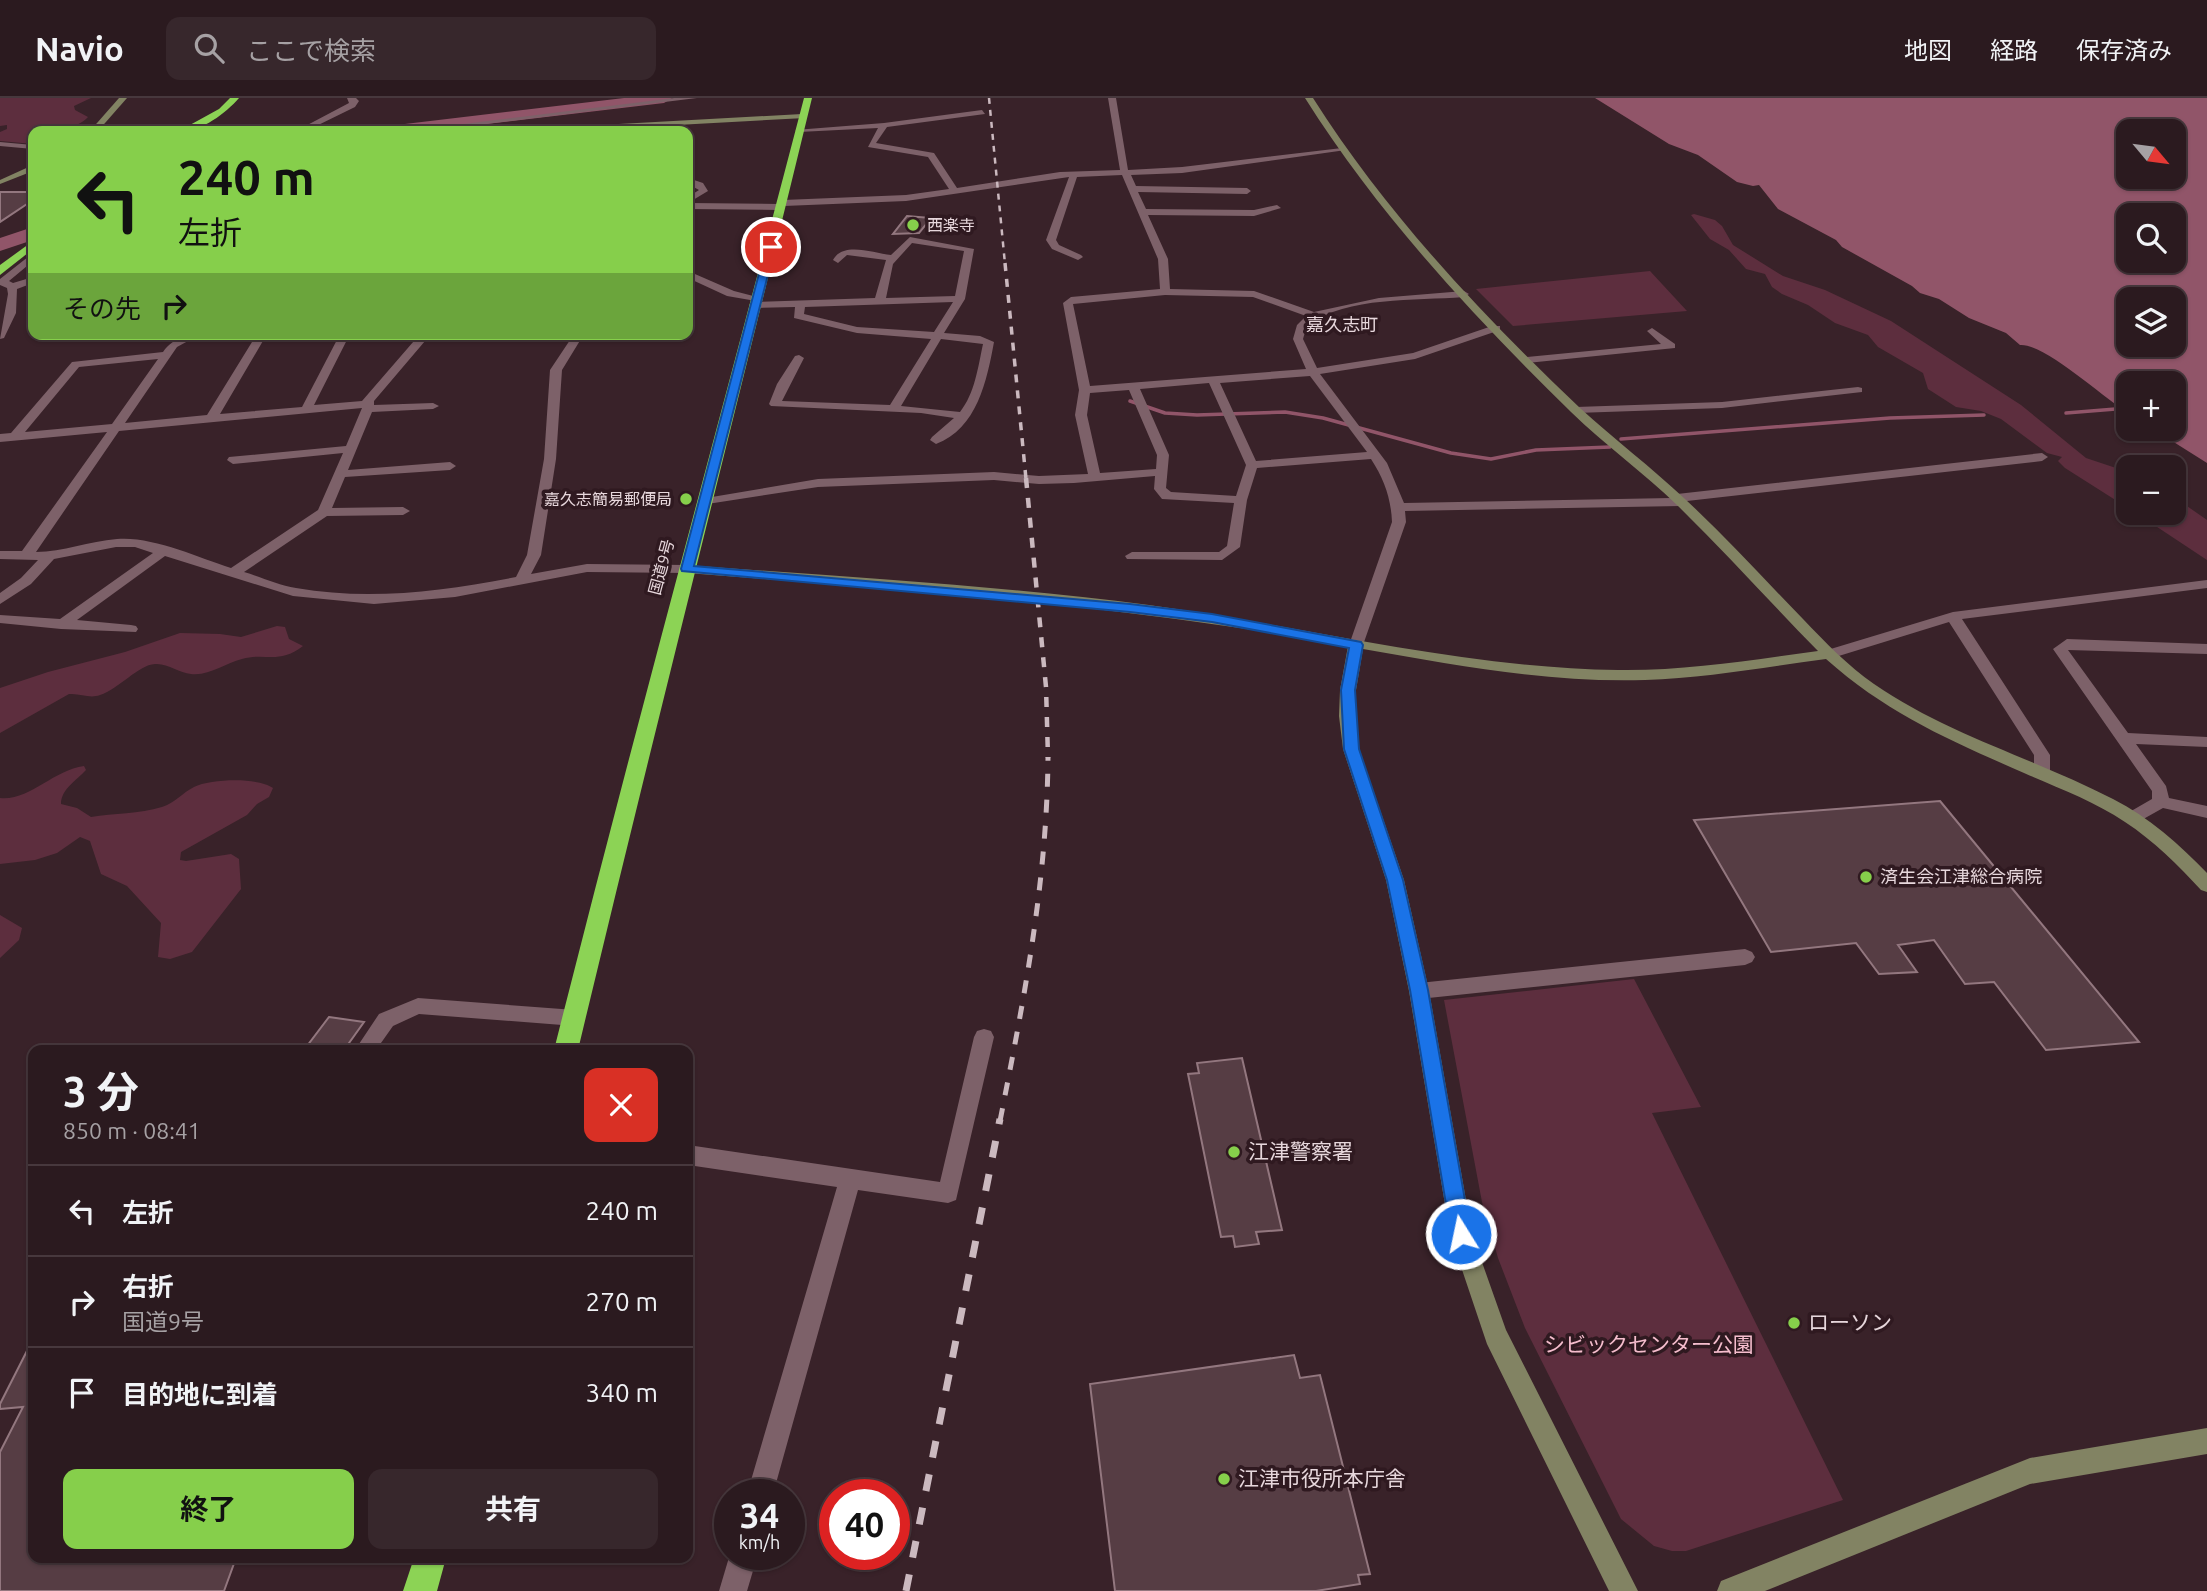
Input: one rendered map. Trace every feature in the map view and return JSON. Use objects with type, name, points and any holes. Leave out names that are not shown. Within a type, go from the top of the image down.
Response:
[{"type":"highway","points":[[194,126],[222,111],[235,98]]},
{"type":"highway","name":"国道9号","points":[[567,1045],[808,98]]},
{"type":"highway","points":[[0,262],[28,238]]},
{"type":"highway","points":[[0,271],[28,248]]},
{"type":"highway","points":[[421,1591],[429,1563]]},
{"type":"street","points":[[98,126],[123,98]]},
{"type":"street","points":[[310,126],[352,105],[355,101],[351,98]]},
{"type":"street","points":[[453,126],[693,98]]},
{"type":"street","points":[[1112,98],[1124,169],[1163,259],[1165,292]]},
{"type":"street","points":[[1309,98],[1342,150],[1395,220],[1464,294],[1576,410],[1679,500],[1829,654],[1866,686],[1908,713],[1951,735],[2107,803],[2132,818],[2178,854],[2207,885]]},
{"type":"street","points":[[693,126],[801,123],[884,125],[982,112]]},
{"type":"street","points":[[884,125],[871,145],[931,155],[955,191]]},
{"type":"street","points":[[0,144],[28,147]]},
{"type":"street","points":[[693,206],[782,205],[906,198],[1074,174],[1182,170],[1342,150]]},
{"type":"street","points":[[1,183],[28,170]]},
{"type":"street","points":[[1074,174],[1051,240],[1055,247],[1078,257]]},
{"type":"street","points":[[1,183],[25,182]]},
{"type":"street","points":[[693,184],[704,189],[693,198]]},
{"type":"street","points":[[1134,190],[1247,191]]},
{"type":"street","points":[[1143,212],[1254,213],[1277,208]]},
{"type":"street","points":[[880,301],[888,263],[910,240],[968,249],[960,299],[893,409]]},
{"type":"street","points":[[838,260],[841,254],[846,252],[893,258]]},
{"type":"street","points":[[0,262],[28,260]]},
{"type":"street","points":[[28,262],[2,282],[12,287],[28,282]]},
{"type":"street","points":[[693,276],[731,294],[755,301],[801,303],[960,299]]},
{"type":"street","points":[[0,336],[7,326],[14,299],[12,287]]},
{"type":"street","points":[[1095,477],[1081,415],[1085,390],[1070,300],[1165,292],[1254,294],[1316,316]]},
{"type":"street","points":[[1464,294],[1357,304],[1316,316],[1302,324],[1298,339],[1314,372],[1390,478],[1400,506],[1399,522],[1356,645],[1348,690],[1351,749],[1395,880],[1419,990],[1461,1234],[1496,1335],[1624,1591]]},
{"type":"street","points":[[801,303],[798,316],[858,330],[938,335],[989,342],[980,387],[961,421],[936,440]]},
{"type":"street","points":[[1085,390],[1314,372],[1415,356],[1496,328]]},
{"type":"street","points":[[1527,360],[1671,346],[1652,331]]},
{"type":"street","points":[[26,556],[165,355],[174,343],[182,340]]},
{"type":"street","points":[[211,419],[258,340]]},
{"type":"street","points":[[306,410],[342,340]]},
{"type":"street","points":[[235,572],[324,512],[368,407],[421,340]]},
{"type":"street","points":[[522,580],[534,555],[550,459],[556,370],[575,340]]},
{"type":"street","points":[[15,436],[72,366],[85,362],[165,355]]},
{"type":"street","points":[[799,358],[783,384],[775,404],[893,409],[964,416]]},
{"type":"street","points":[[1132,556],[1222,556],[1233,547],[1241,500],[1252,465],[1213,379]]},
{"type":"street","points":[[1133,386],[1163,455],[1160,489],[1167,496],[1241,500]]},
{"type":"street","points":[[1576,410],[1722,405],[1858,390]]},
{"type":"street","points":[[0,438],[306,410],[433,406]]},
{"type":"street","points":[[233,460],[351,449]]},
{"type":"street","points":[[1252,465],[1373,455]]},
{"type":"street","points":[[1400,506],[1679,500],[2042,457]]},
{"type":"street","points":[[340,474],[450,466]]},
{"type":"street","points":[[706,502],[818,483],[994,476],[1039,480],[1162,472]]},
{"type":"street","points":[[324,512],[403,511]]},
{"type":"street","points":[[0,555],[48,556],[128,542],[164,550],[293,592],[374,600],[427,597],[587,568],[687,569],[1130,608],[1212,618],[1356,645],[1516,667],[1619,675],[1681,673],[1829,654],[1953,616],[2207,584]]},
{"type":"street","points":[[61,625],[164,550]]},
{"type":"street","points":[[0,600],[26,582],[48,556]]},
{"type":"street","points":[[1953,616],[2042,755],[2042,773]]},
{"type":"street","points":[[0,619],[131,629]]},
{"type":"street","points":[[2161,802],[2160,790],[2060,649],[2067,644],[2207,649]]},
{"type":"street","points":[[2123,738],[2207,742]]},
{"type":"street","points":[[2132,818],[2161,802],[2207,812]]},
{"type":"street","points":[[1419,990],[1745,957]]},
{"type":"street","points":[[368,1045],[386,1020],[418,1006],[575,1018]]},
{"type":"street","points":[[693,1156],[948,1193],[984,1037]]},
{"type":"street","points":[[764,1479],[850,1179]]},
{"type":"street","points":[[1731,1591],[2030,1471],[2207,1441]]},
{"type":"street","points":[[733,1591],[739,1570]]},
{"type":"green space","points":[[0,98],[91,98],[74,106],[75,110],[88,117],[77,125],[28,126],[28,144],[0,141],[0,132],[7,129],[7,125],[0,126]]},
{"type":"green space","points":[[1691,215],[1715,220],[1722,226],[1733,245],[1783,276],[1825,290],[1891,321],[2021,405],[2086,458],[2116,468],[2116,500],[2065,468],[2058,461],[2062,457],[2047,453],[2001,419],[1981,411],[1956,407],[1928,389],[1923,373],[1878,347],[1868,335],[1835,323],[1808,305],[1782,294],[1772,287],[1765,274],[1746,269],[1729,250],[1710,239]]},
{"type":"green space","points":[[1650,271],[1687,311],[1513,326],[1476,289]]},
{"type":"green space","points":[[2186,505],[2207,520],[2207,560],[2154,525],[2186,525]]},
{"type":"green space","points":[[277,626],[285,627],[289,639],[303,646],[279,657],[250,657],[198,674],[160,664],[149,665],[107,692],[92,696],[69,694],[0,733],[0,688],[180,633],[241,637]]},
{"type":"green space","points":[[84,766],[86,770],[67,789],[61,804],[77,808],[91,817],[162,807],[194,787],[211,782],[257,782],[273,788],[269,797],[257,804],[247,815],[181,852],[180,860],[186,861],[231,854],[239,859],[241,889],[192,952],[170,959],[158,957],[161,923],[127,886],[101,874],[90,841],[80,837],[57,853],[35,860],[0,864],[0,798],[21,795],[62,773]]},
{"type":"green space","points":[[0,915],[22,928],[19,940],[0,958]]},
{"type":"green space","name":"シビックセンター公園","points":[[1634,979],[1701,1107],[1652,1113],[1843,1500],[1686,1551],[1672,1551],[1654,1546],[1621,1519],[1525,1328],[1498,1258],[1482,1202],[1444,1000]]},
{"type":"shaded area","points":[[1595,98],[2207,98],[2207,463],[2172,441],[2186,441],[2186,371],[2116,371],[2116,404],[2044,353],[2020,345],[2006,333],[1969,318],[1939,299],[1920,293],[1842,247],[1836,240],[1778,209],[1759,185],[1737,182],[1698,155],[1669,144]]},
{"type":"building","points":[[0,192],[28,192],[28,203],[0,222]]},
{"type":"building","name":"西楽寺","points":[[907,216],[931,218],[919,233],[893,234]]},
{"type":"building","name":"済生会江津総合病院","points":[[1940,801],[2139,1042],[2046,1050],[1994,982],[1965,984],[1934,940],[1898,945],[1917,972],[1879,974],[1856,943],[1771,952],[1694,820]]},
{"type":"building","points":[[329,1017],[364,1022],[348,1045],[308,1045]]},
{"type":"building","name":"江津警察署","points":[[1242,1058],[1282,1230],[1256,1232],[1259,1244],[1235,1247],[1233,1236],[1221,1237],[1188,1074],[1199,1073],[1197,1063]]},
{"type":"building","points":[[28,1349],[28,1563],[234,1563],[224,1591],[0,1591],[0,1452],[23,1407],[0,1409],[0,1404]]},
{"type":"building","name":"江津市役所本庁舎","points":[[1294,1355],[1300,1378],[1320,1375],[1370,1574],[1358,1575],[1360,1584],[1316,1591],[1115,1591],[1090,1384]]},
{"type":"waterway","points":[[430,126],[664,98]]},
{"type":"waterway","points":[[0,245],[28,235]]},
{"type":"waterway","points":[[1130,401],[1165,413],[1197,415],[1285,412],[1323,418],[1451,453],[1491,459],[1536,450],[1610,447]]},
{"type":"waterway","points":[[2066,413],[2116,409]]},
{"type":"waterway","points":[[1621,439],[1890,418],[1984,415]]},
{"type":"railway","points":[[989,98],[1005,264]]},
{"type":"railway","points":[[1005,263],[1026,479]]},
{"type":"railway","points":[[1026,478],[1046,687],[1048,758]]},
{"type":"railway","points":[[1000,1121],[1039,895],[1048,758]]},
{"type":"railway","points":[[906,1591],[1000,1119]]},
{"type":"place","name":"西楽寺","points":[[913,225]]},
{"type":"place","name":"嘉久志簡易郵便局","points":[[686,499]]},
{"type":"place","name":"済生会江津総合病院","points":[[1866,877]]},
{"type":"place","name":"江津警察署","points":[[1234,1152]]},
{"type":"place","name":"ローソン","points":[[1794,1323]]},
{"type":"place","name":"江津市役所本庁舎","points":[[1224,1479]]},
{"type":"district","name":"嘉久志町","points":[[1342,325]]},
{"type":"route","points":[[771,247],[687,569],[1130,608],[1212,618],[1356,645],[1348,690],[1351,749],[1395,880],[1419,990],[1461,1234]]}]
